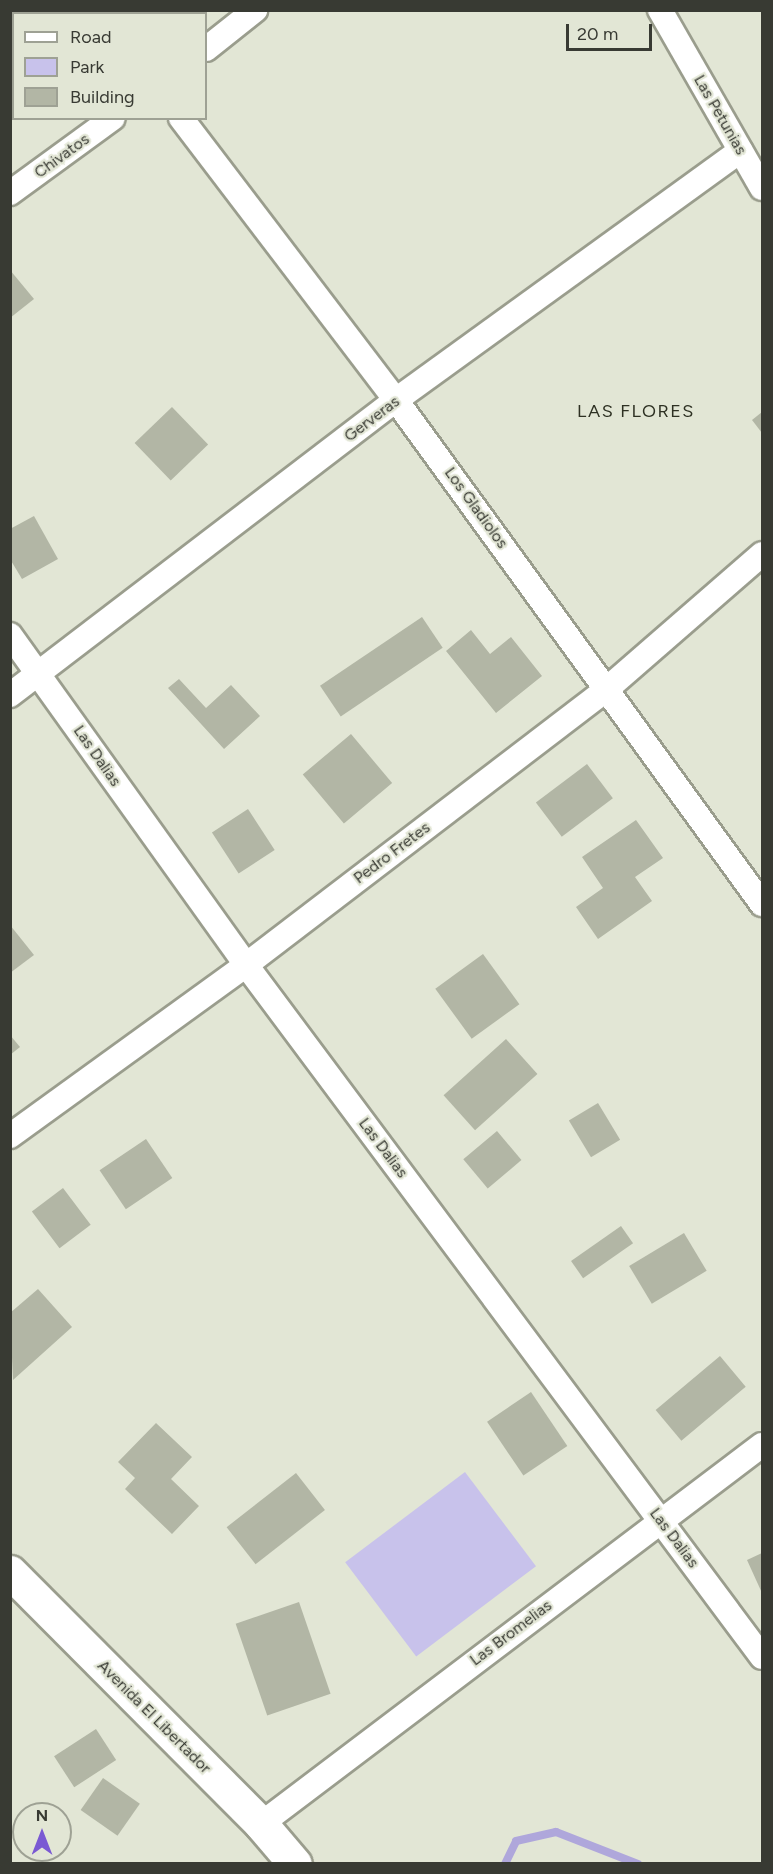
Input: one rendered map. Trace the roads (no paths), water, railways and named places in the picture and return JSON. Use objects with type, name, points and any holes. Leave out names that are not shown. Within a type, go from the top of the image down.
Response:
[{"type":"main road","name":"Avenida El Libertador","points":[[10,1572],[261,1824],[295,1863]]},
{"type":"street","points":[[207,48],[255,10]]},
{"type":"street","name":"Las Petunias","points":[[660,10],[762,188]]},
{"type":"street","name":"Chivatos","points":[[10,193],[110,120]]},
{"type":"street","name":"Los Gladiolos","points":[[183,120],[396,400],[608,688],[762,904]]},
{"type":"street","name":"Gerveras","points":[[10,695],[396,400],[740,151]]},
{"type":"street","name":"Pedro Fretes","points":[[10,1136],[246,965],[608,688],[762,554]]},
{"type":"street","name":"Las Dalias","points":[[10,635],[246,965],[762,1657]]},
{"type":"street","name":"Las Bromelias","points":[[261,1824],[660,1519],[762,1445]]},
{"type":"waterway","points":[[505,1864],[516,1841],[556,1832],[638,1864]]},
{"type":"district","name":"LAS FLORES","points":[[636,411]]}]
